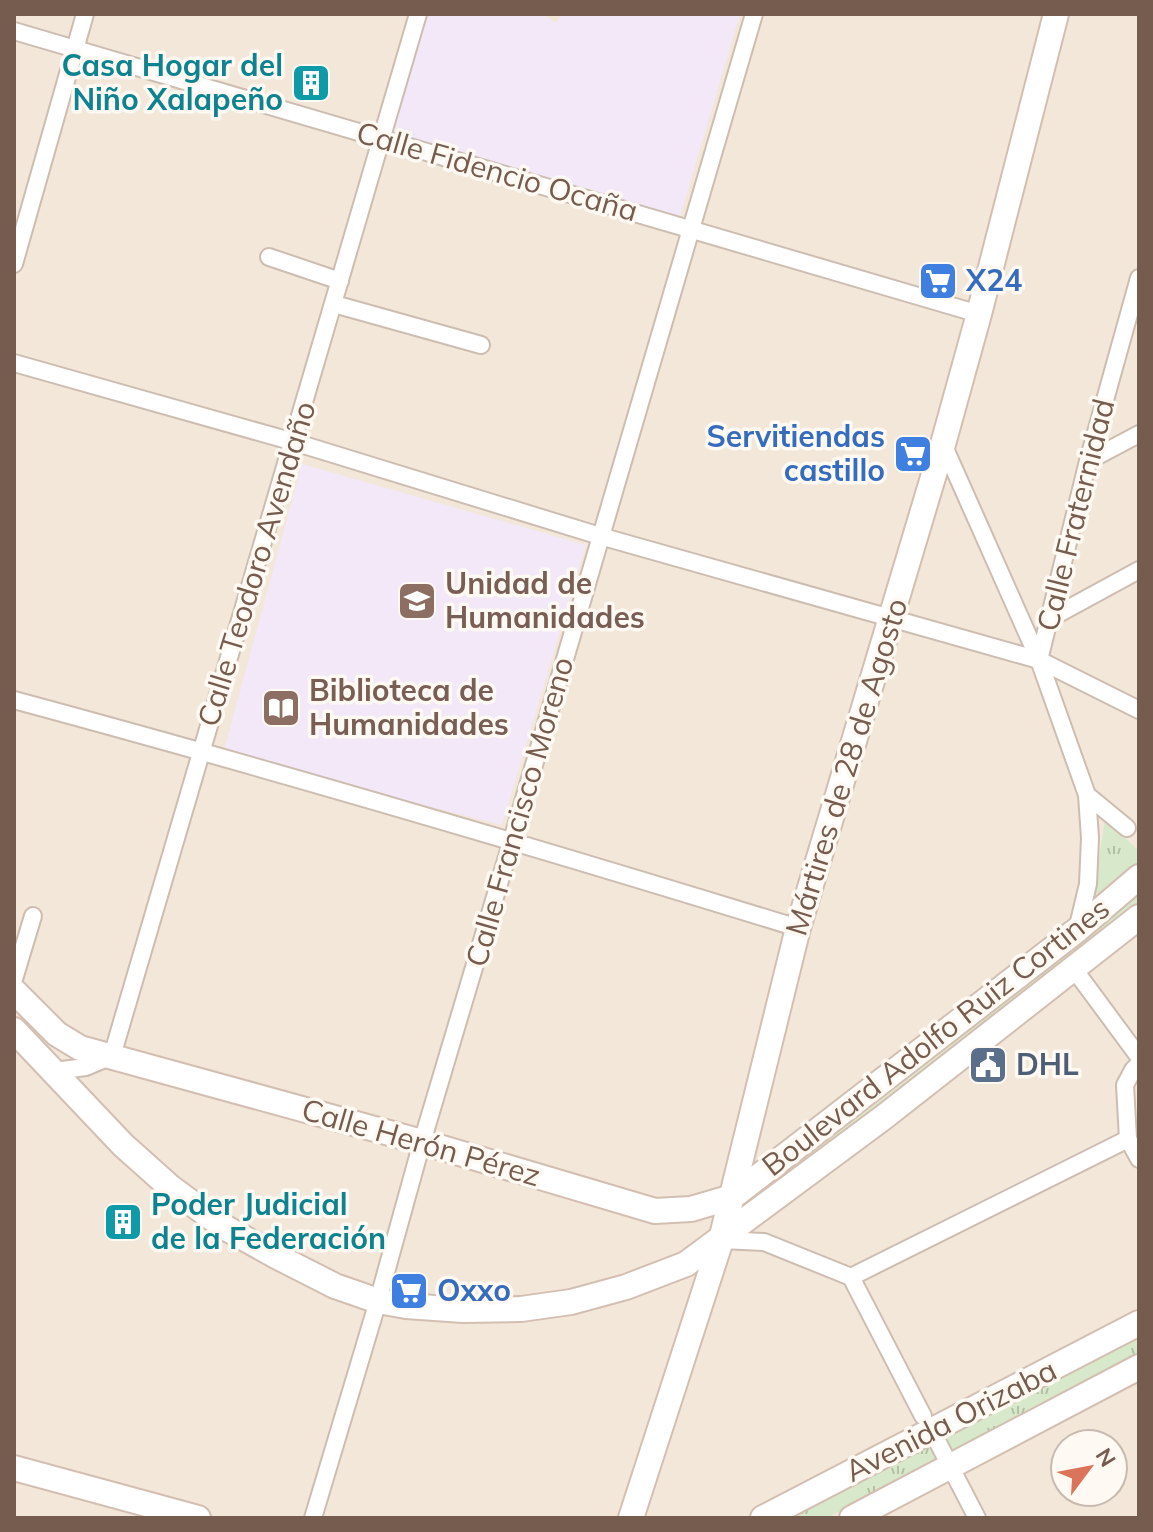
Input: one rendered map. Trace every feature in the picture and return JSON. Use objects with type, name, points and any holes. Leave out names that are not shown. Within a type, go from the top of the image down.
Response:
[{"type":"main road","name":"Mártires de 28 de Agosto","points":[[631,1518],[721,1240],[798,928],[943,444],[1056,14]]},
{"type":"main road","name":"Boulevard Adolfo Ruiz Cortines","points":[[732,1197],[1077,930],[1139,877]]},
{"type":"main road","name":"Boulevard Adolfo Ruiz Cortines","points":[[14,1030],[170,1187],[224,1227],[276,1256],[335,1286],[378,1301],[463,1310],[521,1309],[571,1302],[626,1287],[686,1264],[884,1117],[1139,917]]},
{"type":"main road","points":[[14,991],[57,1034],[80,1048],[112,1056]]},
{"type":"main road","name":"Calle Herón Pérez","points":[[112,1056],[655,1211],[691,1209],[732,1197]]},
{"type":"main road","name":"Avenida Orizaba","points":[[763,1518],[927,1423],[1139,1323]]},
{"type":"main road","name":"Avenida Orizaba","points":[[852,1518],[1139,1367]]},
{"type":"main road","points":[[14,1468],[162,1513],[198,1518]]},
{"type":"street","points":[[14,264],[85,14]]},
{"type":"street","name":"Calle Teodoro Avendaño","points":[[112,1056],[418,14]]},
{"type":"street","name":"Calle Francisco Moreno","points":[[313,1518],[754,14]]},
{"type":"street","name":"Calle Fidencio Ocaña","points":[[14,31],[979,314]]},
{"type":"street","points":[[269,257],[340,281]]},
{"type":"street","name":"Calle Fraternidad","points":[[1039,660],[1088,461],[1138,288]]},
{"type":"street","points":[[334,304],[481,345]]},
{"type":"street","points":[[14,363],[294,442],[600,536],[1039,660],[1139,710]]},
{"type":"street","points":[[1088,461],[1139,434]]},
{"type":"street","points":[[943,444],[1039,660],[1087,795],[1090,838],[1088,884],[1077,930]]},
{"type":"street","points":[[1049,619],[1139,570]]},
{"type":"street","points":[[14,700],[512,840],[798,928]]},
{"type":"street","points":[[1087,795],[1127,828]]},
{"type":"street","points":[[14,979],[33,916]]},
{"type":"street","points":[[1074,969],[1139,1057]]},
{"type":"street","points":[[54,1071],[86,1067],[112,1056]]},
{"type":"street","points":[[1139,1064],[1125,1085],[1128,1139],[1139,1159]]},
{"type":"street","points":[[851,1277],[1128,1139]]},
{"type":"street","points":[[721,1240],[764,1242],[851,1277],[977,1518]]},
{"type":"shaded area","points":[[14,14],[1139,14],[1139,1518],[14,1518]]},
{"type":"shaded area","points":[[428,14],[543,14],[556,23],[563,14],[740,14],[679,220],[393,132]]},
{"type":"shaded area","name":"Unidad de Humanidades","points":[[302,464],[586,545],[502,825],[223,754]]},
{"type":"green space","points":[[1105,819],[1139,851],[1139,864],[1093,899]]},
{"type":"green space","points":[[1139,885],[1139,905],[754,1215],[760,1193],[944,1051]]},
{"type":"green space","points":[[1139,1328],[1139,1356],[951,1454],[941,1434]]},
{"type":"green space","points":[[928,1441],[937,1460],[827,1518],[779,1518]]},
{"type":"place","name":"Casa Hogar del Niño Xalapeño","points":[[311,83]]},
{"type":"place","name":"X24","points":[[938,281]]},
{"type":"place","name":"Servitiendas castillo","points":[[913,454]]},
{"type":"place","name":"Unidad de Humanidades","points":[[417,601]]},
{"type":"place","name":"Biblioteca de Humanidades","points":[[281,708]]},
{"type":"place","name":"DHL","points":[[988,1065]]},
{"type":"place","name":"Poder Judicial de la Federación","points":[[123,1222]]},
{"type":"place","name":"Oxxo","points":[[409,1291]]}]
